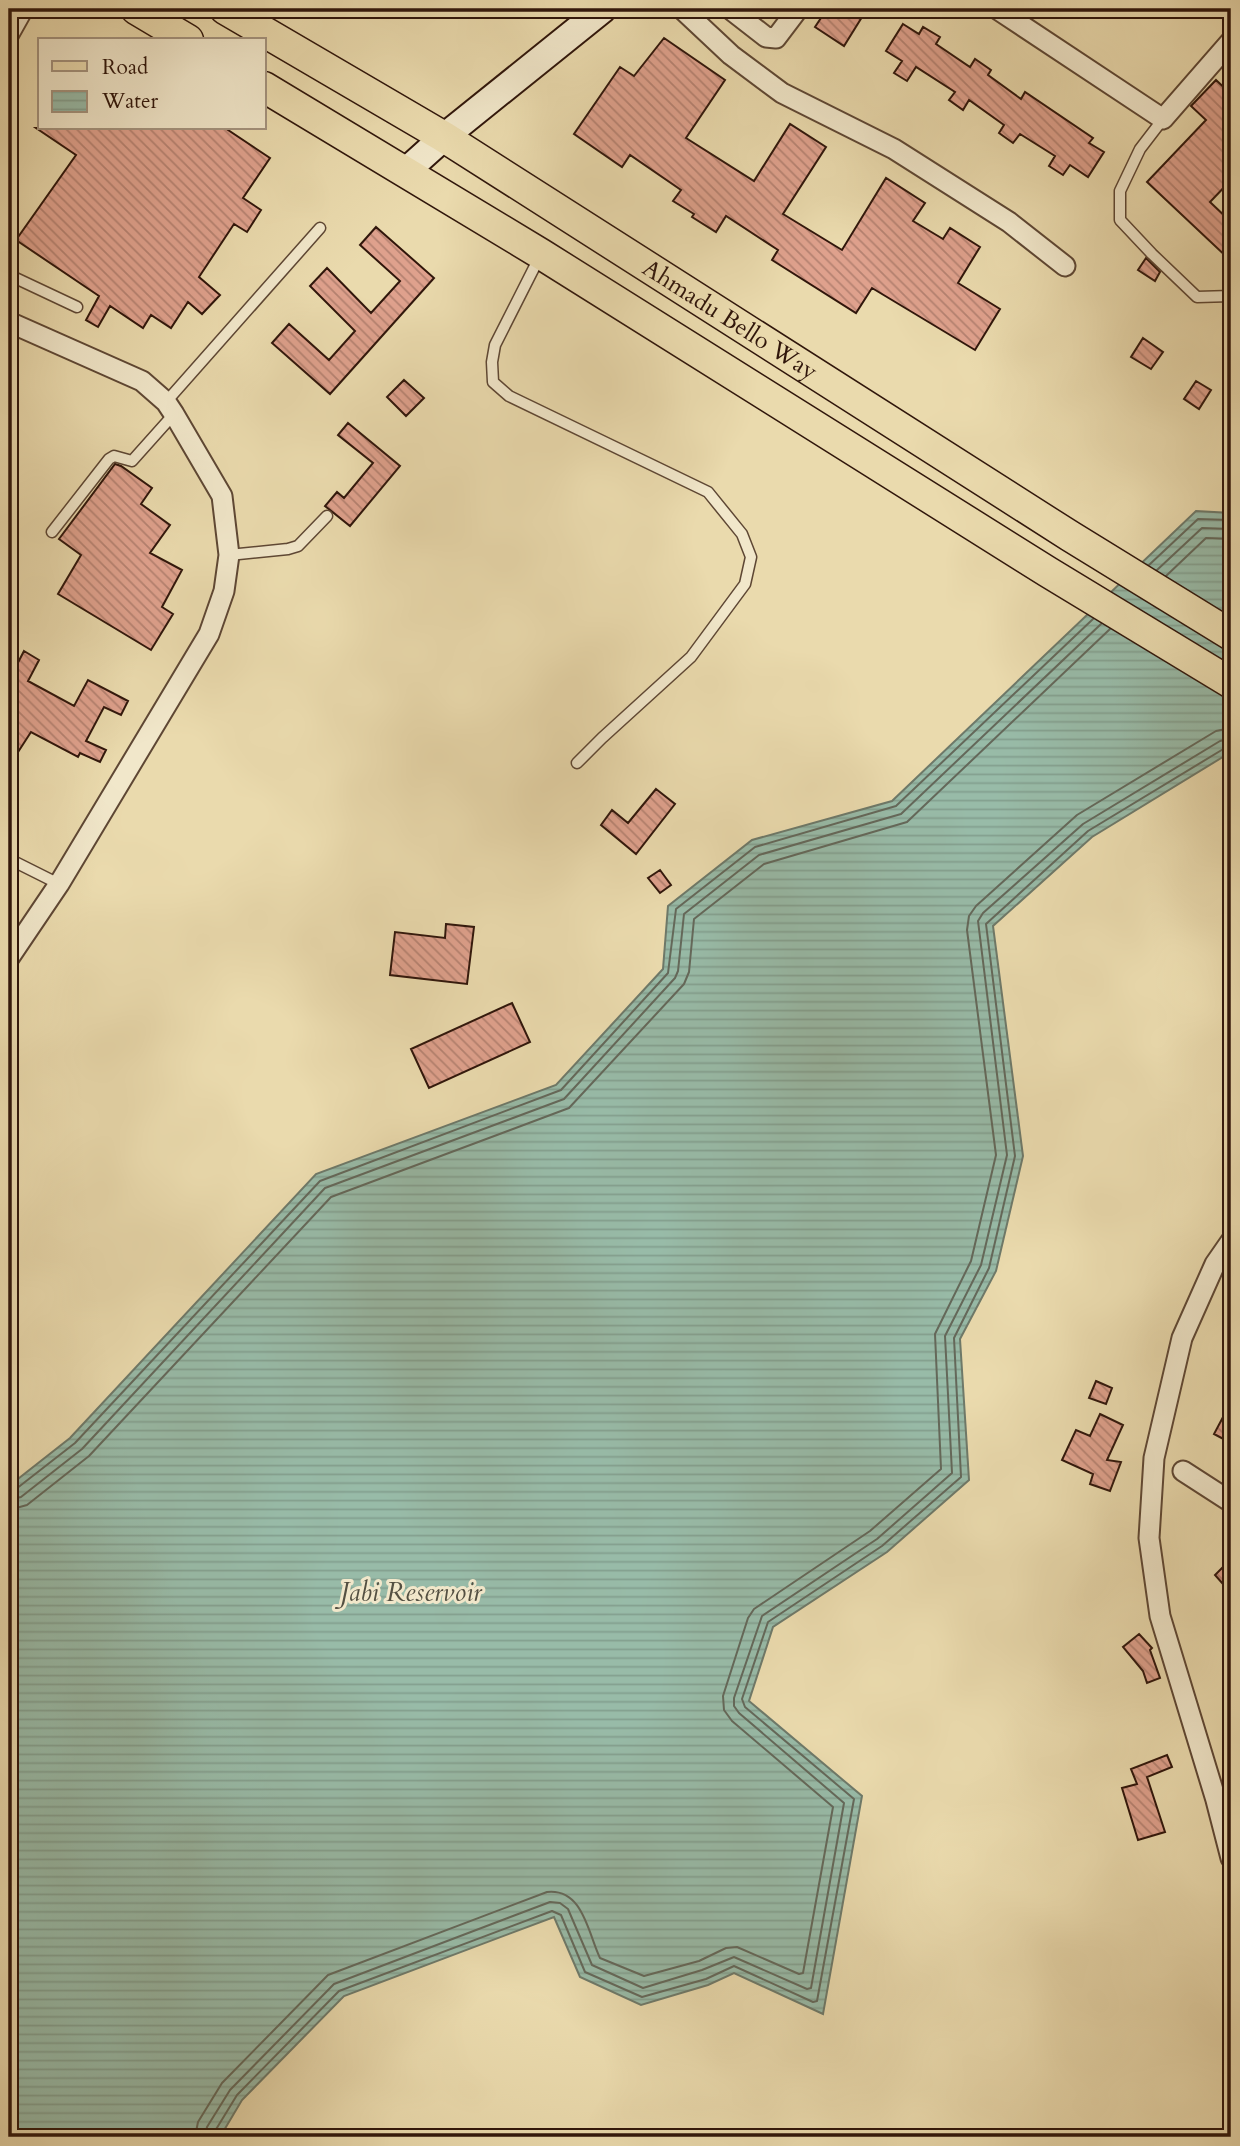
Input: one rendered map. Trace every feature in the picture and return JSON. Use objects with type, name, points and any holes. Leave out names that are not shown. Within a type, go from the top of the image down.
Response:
[{"type":"main road","points":[[136,9],[185,38]]},
{"type":"main road","name":"Ahmadu Bello Way","points":[[225,9],[444,137],[1070,536],[1231,635]]},
{"type":"main road","name":"Ahmadu Bello Way","points":[[266,88],[541,254],[1048,572],[1231,683]]},
{"type":"street","points":[[10,29],[23,9]]},
{"type":"street","points":[[405,172],[444,137],[603,9]]},
{"type":"street","points":[[682,9],[731,55],[782,93],[894,149],[1009,222],[1065,265]]},
{"type":"street","points":[[730,9],[766,37],[776,38],[798,9]]},
{"type":"street","points":[[997,9],[1163,119],[1231,41]]},
{"type":"street","points":[[9,321],[142,382],[170,408],[222,496],[229,555],[224,591],[209,634],[59,884],[9,958]]},
{"type":"street","points":[[1231,1241],[1215,1264],[1182,1338],[1154,1458],[1149,1538],[1160,1616],[1213,1786],[1231,1858]]},
{"type":"street","points":[[1183,1471],[1231,1502]]},
{"type":"lane","points":[[1163,119],[1140,149],[1120,191],[1120,219],[1197,297],[1231,296]]},
{"type":"lane","points":[[52,532],[109,459],[114,456],[132,461],[170,408],[320,228]]},
{"type":"lane","points":[[541,254],[495,345],[493,382],[509,396],[708,492],[742,534],[751,558],[745,584],[691,657],[578,763]]},
{"type":"lane","points":[[9,275],[77,307]]},
{"type":"lane","points":[[229,555],[288,550],[298,546],[327,516]]},
{"type":"lane","points":[[9,859],[59,884]]},
{"type":"water","name":"Jabi Reservoir","points":[[1196,511],[1231,513],[1231,752],[1092,837],[993,926],[1023,1156],[996,1271],[960,1339],[969,1480],[887,1552],[773,1627],[749,1701],[862,1796],[823,2014],[734,1973],[708,1985],[641,2005],[580,1977],[554,1917],[344,1996],[242,2100],[220,2137],[9,2137],[9,1486],[70,1438],[316,1174],[556,1085],[663,969],[668,906],[752,840],[892,801]]},
{"type":"building","points":[[827,9],[867,9],[844,46],[815,27]]},
{"type":"building","points":[[903,24],[919,34],[923,27],[940,37],[936,44],[970,67],[975,59],[991,70],[988,75],[1021,99],[1025,92],[1093,138],[1089,143],[1104,152],[1088,177],[1070,165],[1063,175],[1049,166],[1055,156],[1020,134],[1013,143],[999,133],[1004,125],[969,100],[963,110],[949,100],[955,92],[916,67],[907,81],[894,73],[902,61],[886,51]]},
{"type":"building","points":[[664,38],[725,80],[686,138],[754,181],[790,124],[826,147],[783,214],[842,250],[886,178],[925,203],[913,221],[943,239],[950,228],[980,247],[958,283],[1000,309],[975,350],[872,288],[856,313],[772,260],[778,250],[726,216],[716,232],[692,217],[694,214],[673,201],[681,190],[630,155],[622,167],[574,134],[620,67],[634,76]]},
{"type":"building","points":[[1216,80],[1231,94],[1231,180],[1210,202],[1231,222],[1231,261],[1147,182],[1206,120],[1191,106]]},
{"type":"building","points":[[39,130],[228,130],[270,158],[243,198],[261,210],[247,232],[234,224],[199,277],[220,295],[202,314],[188,302],[171,328],[151,315],[143,328],[110,306],[98,327],[86,320],[99,296],[16,240],[76,155]]},
{"type":"building","points":[[376,227],[434,278],[330,394],[272,343],[289,324],[329,360],[355,331],[310,286],[327,268],[371,313],[400,281],[360,245]]},
{"type":"building","points":[[1146,258],[1160,272],[1155,281],[1138,270]]},
{"type":"building","points":[[1143,338],[1163,352],[1151,369],[1131,357]]},
{"type":"building","points":[[404,380],[424,398],[406,416],[387,397]]},
{"type":"building","points":[[1196,381],[1211,390],[1199,409],[1184,399]]},
{"type":"building","points":[[348,423],[400,466],[350,526],[325,506],[337,492],[344,498],[373,463],[338,435]]},
{"type":"building","points":[[115,464],[152,488],[141,504],[170,525],[150,553],[182,570],[162,607],[173,614],[151,650],[58,594],[81,555],[59,539]]},
{"type":"building","points":[[24,651],[39,660],[28,681],[74,706],[88,680],[128,701],[121,715],[104,707],[86,741],[106,750],[100,762],[80,753],[78,757],[31,732],[9,766],[9,680]]},
{"type":"building","points":[[656,789],[675,804],[636,854],[601,825],[612,810],[628,823]]},
{"type":"building","points":[[660,870],[671,885],[660,893],[648,878]]},
{"type":"building","points":[[446,924],[474,927],[467,984],[390,975],[395,932],[445,938]]},
{"type":"building","points":[[512,1003],[530,1042],[429,1088],[411,1049]]},
{"type":"building","points":[[1096,1381],[1112,1388],[1106,1404],[1089,1398]]},
{"type":"building","points":[[1231,1402],[1231,1443],[1214,1434]]},
{"type":"building","points":[[1100,1414],[1123,1425],[1107,1460],[1121,1462],[1110,1491],[1090,1484],[1093,1474],[1062,1460],[1076,1430],[1090,1436]]},
{"type":"building","points":[[1231,1559],[1231,1593],[1215,1575]]},
{"type":"building","points":[[1139,1634],[1152,1648],[1150,1650],[1160,1678],[1147,1683],[1143,1671],[1123,1647]]},
{"type":"building","points":[[1167,1755],[1172,1767],[1147,1777],[1165,1832],[1138,1840],[1122,1788],[1137,1784],[1131,1769]]}]
